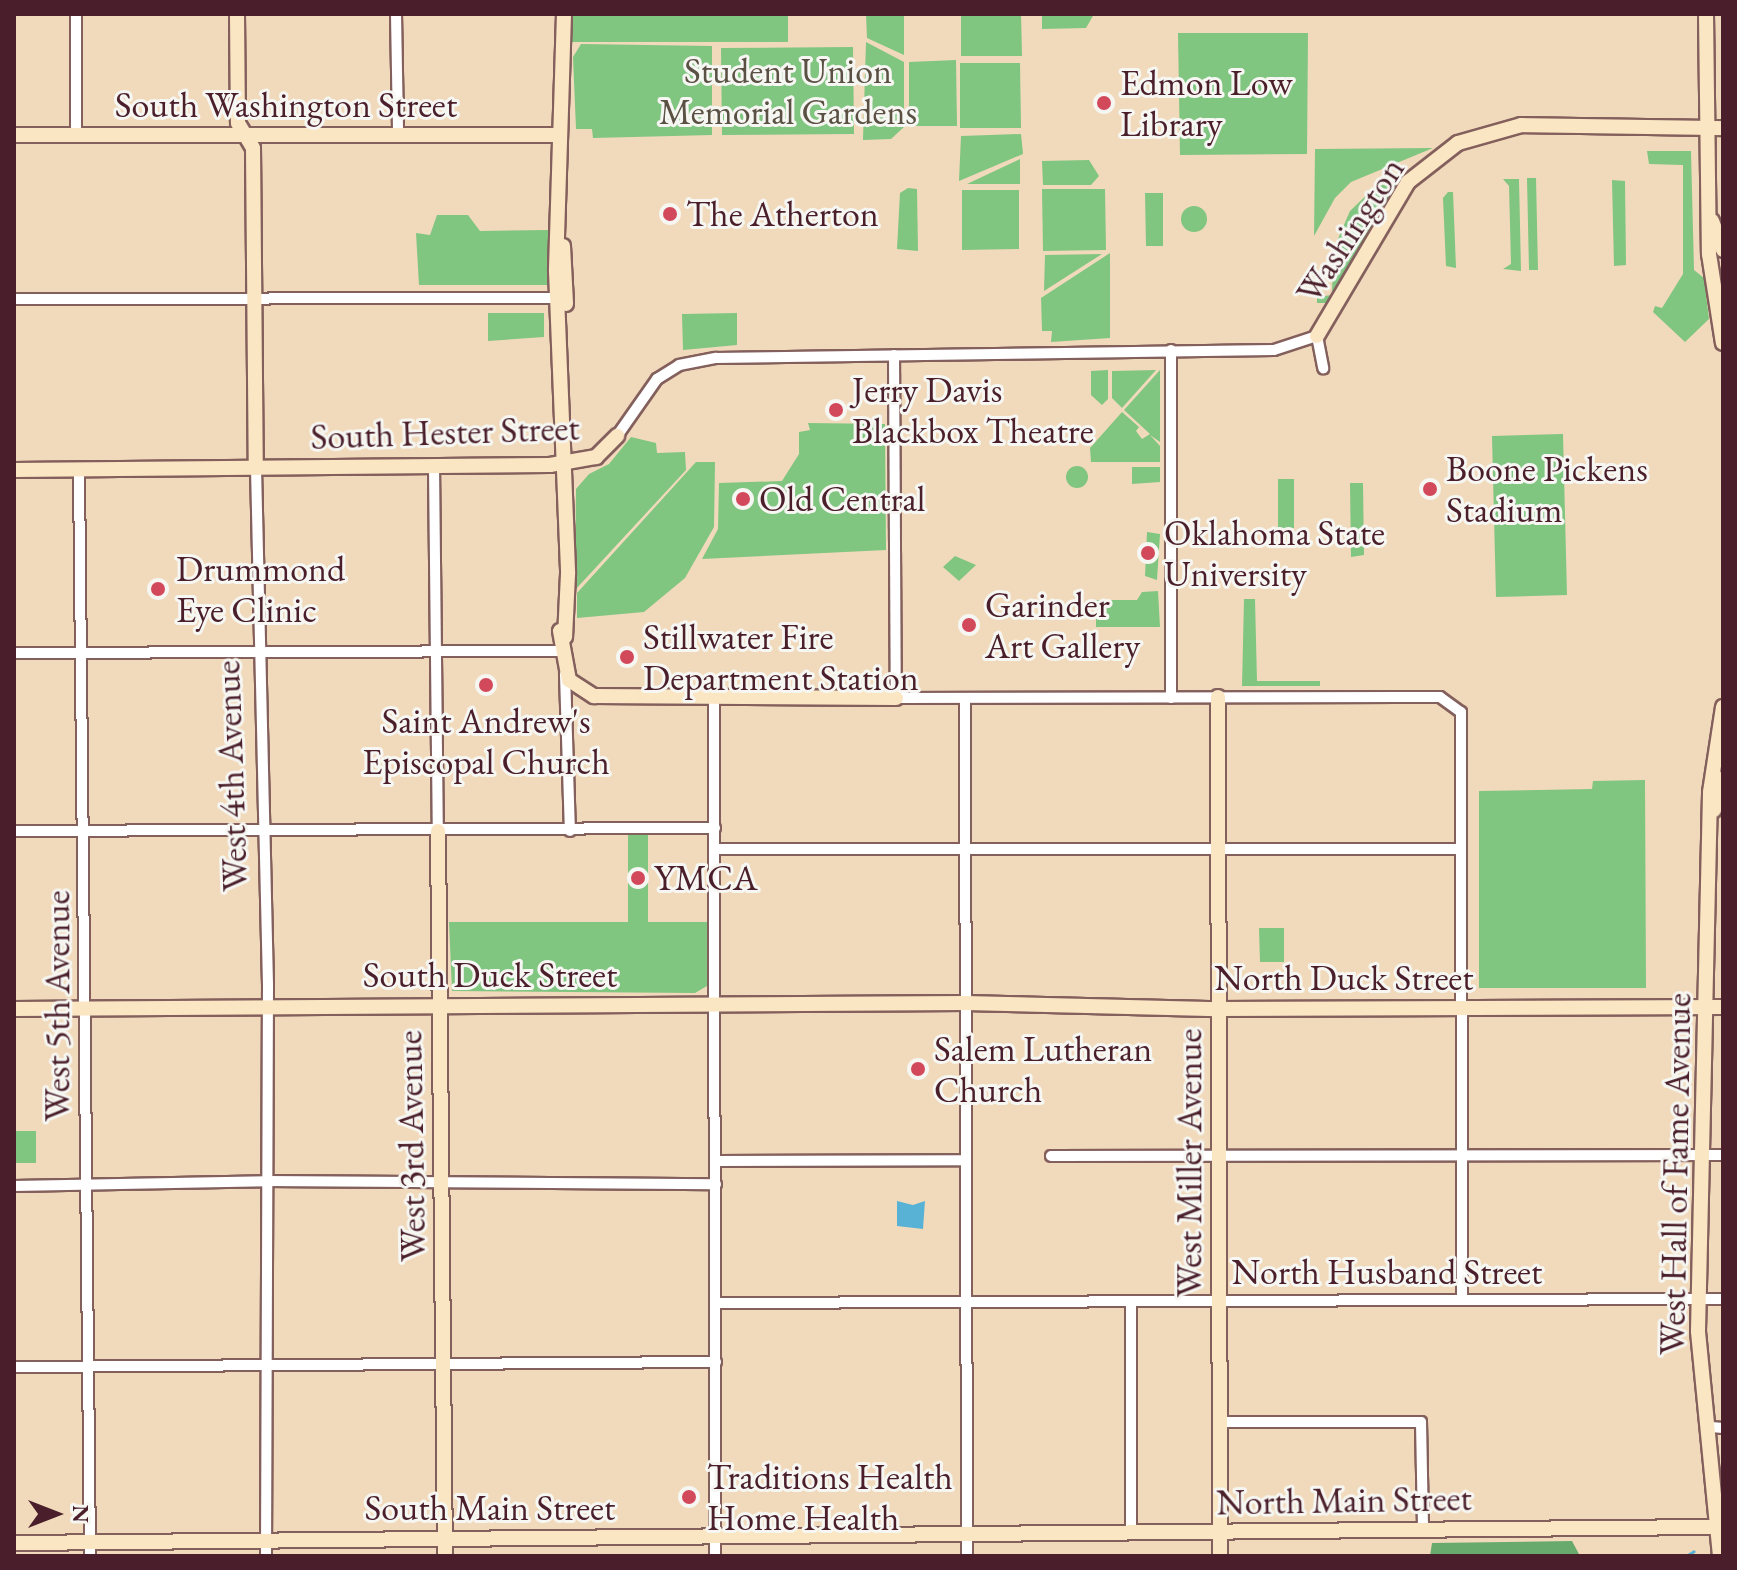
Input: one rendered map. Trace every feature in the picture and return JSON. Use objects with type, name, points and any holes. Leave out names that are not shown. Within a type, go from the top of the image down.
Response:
[{"type":"street","points":[[76,14],[76,135]]},
{"type":"street","name":"West 4th Avenue","points":[[237,14],[238,123],[253,148],[259,653],[268,984],[264,1005],[266,1556]]},
{"type":"street","points":[[396,14],[398,134]]},
{"type":"street","points":[[554,14],[555,121],[559,130],[561,244],[566,263],[567,337],[562,343]]},
{"type":"street","points":[[559,130],[564,121],[564,14]]},
{"type":"street","points":[[1706,14],[1715,128],[1709,254],[1723,343]]},
{"type":"street","name":"Washington","points":[[1317,336],[1408,182],[1435,159],[1480,133],[1511,126],[1715,128]]},
{"type":"street","name":"South Washington Street","points":[[14,135],[398,134],[559,130]]},
{"type":"street","points":[[1712,220],[1723,250]]},
{"type":"street","points":[[561,244],[556,248],[562,343],[564,570],[569,628],[565,668],[570,831]]},
{"type":"street","points":[[14,299],[557,298]]},
{"type":"street","points":[[1317,336],[1323,368]]},
{"type":"street","name":"South Hester Street","points":[[14,470],[563,462],[596,457],[617,436],[657,379],[689,362],[894,355],[1274,350],[1317,336]]},
{"type":"street","points":[[1171,350],[1171,698]]},
{"type":"street","points":[[894,355],[896,698]]},
{"type":"street","name":"West 3rd Avenue","points":[[434,466],[445,1556]]},
{"type":"street","name":"West 5th Avenue","points":[[79,470],[89,1549]]},
{"type":"street","points":[[14,653],[435,651],[565,644]]},
{"type":"street","points":[[565,668],[577,689],[594,696],[714,699],[1440,697],[1461,712],[1462,1300]]},
{"type":"street","name":"West Miller Avenue","points":[[1218,697],[1220,1556]]},
{"type":"street","points":[[714,699],[715,1556]]},
{"type":"street","points":[[965,699],[967,1556]]},
{"type":"street","name":"West Hall of Fame Avenue","points":[[1720,1556],[1717,1427],[1701,1361],[1699,1299],[1701,1155],[1716,1007],[1710,822],[1723,707]]},
{"type":"street","name":"West Hall of Fame Avenue","points":[[1710,822],[1723,778]]},
{"type":"street","points":[[14,831],[715,828]]},
{"type":"street","points":[[715,849],[1461,849]]},
{"type":"street","name":"North Duck Street","points":[[965,1003],[1219,1009],[1716,1007]]},
{"type":"street","name":"South Duck Street","points":[[14,1009],[264,1005],[965,1003]]},
{"type":"street","points":[[1051,1156],[1219,1159],[1723,1155]]},
{"type":"street","points":[[716,1161],[966,1160]]},
{"type":"street","points":[[14,1186],[266,1181],[716,1184]]},
{"type":"street","name":"North Husband Street","points":[[716,1303],[1723,1299]]},
{"type":"street","points":[[1131,1301],[1131,1534]]},
{"type":"street","points":[[14,1367],[443,1360],[716,1362]]},
{"type":"street","points":[[1218,1422],[1421,1422],[1423,1529]]},
{"type":"street","name":"North Main Street","points":[[966,1535],[1721,1527]]},
{"type":"street","name":"South Main Street","points":[[14,1543],[89,1549],[267,1540],[443,1537],[966,1535]]},
{"type":"green space","points":[[571,14],[788,14],[788,42],[571,42]]},
{"type":"green space","points":[[866,14],[904,14],[904,55],[867,38]]},
{"type":"green space","points":[[961,14],[1021,14],[1022,56],[961,56]]},
{"type":"green space","points":[[1042,14],[1094,14],[1086,28],[1042,29]]},
{"type":"green space","points":[[1178,33],[1308,33],[1307,154],[1180,155]]},
{"type":"green space","points":[[866,42],[904,62],[904,127],[891,139],[863,140]]},
{"type":"green space","points":[[581,44],[712,46],[712,135],[593,138],[592,129],[576,129],[573,57]]},
{"type":"green space","name":"Student Union Memorial Gardens","points":[[853,47],[854,134],[722,135],[721,48]]},
{"type":"green space","points":[[956,60],[957,126],[909,126],[909,62]]},
{"type":"green space","points":[[960,63],[1020,63],[1021,128],[960,128]]},
{"type":"green space","points":[[1021,134],[1023,154],[959,181],[961,136]]},
{"type":"green space","points":[[1433,148],[1351,182],[1335,198],[1314,236],[1315,149]]},
{"type":"green space","points":[[1647,151],[1691,151],[1694,270],[1704,278],[1709,319],[1685,342],[1653,312],[1655,306],[1662,308],[1683,274],[1683,165],[1649,164]]},
{"type":"green space","points":[[1020,159],[1020,184],[967,184]]},
{"type":"green space","points":[[1089,160],[1099,176],[1091,185],[1043,185],[1042,161]]},
{"type":"green space","points":[[1527,178],[1536,178],[1538,270],[1529,270]]},
{"type":"green space","points":[[1503,179],[1519,179],[1521,271],[1503,269],[1511,264],[1509,186]]},
{"type":"green space","points":[[1612,180],[1625,181],[1626,265],[1614,266]]},
{"type":"green space","points":[[1396,182],[1396,192],[1330,303],[1317,303],[1317,297],[1332,295],[1333,250],[1350,211],[1376,186]]},
{"type":"green space","points":[[908,188],[917,189],[918,251],[897,249],[900,193]]},
{"type":"green space","points":[[1042,189],[1105,189],[1106,250],[1043,251]]},
{"type":"green space","points":[[962,190],[1019,190],[1019,249],[962,250]]},
{"type":"green space","points":[[1448,192],[1453,192],[1456,268],[1446,266],[1443,198]]},
{"type":"green space","points":[[1145,193],[1163,193],[1163,246],[1146,246]]},
{"type":"green space","points":[[1194,206],[1203,210],[1207,219],[1203,228],[1194,232],[1185,228],[1181,219],[1185,210]]},
{"type":"green space","points":[[437,215],[468,215],[480,231],[550,230],[548,285],[419,285],[416,233],[430,235]]},
{"type":"green space","points":[[1110,253],[1110,338],[1051,342],[1052,331],[1042,331],[1041,298]]},
{"type":"green space","points":[[1102,254],[1044,291],[1045,255]]},
{"type":"green space","points":[[488,313],[544,313],[544,337],[488,341]]},
{"type":"green space","points":[[737,313],[737,345],[683,350],[682,314]]},
{"type":"green space","points":[[1108,370],[1108,399],[1102,405],[1091,395],[1091,371]]},
{"type":"green space","points":[[1156,370],[1122,408],[1112,398],[1112,371]]},
{"type":"green space","points":[[1160,370],[1160,442],[1150,435],[1160,446],[1160,462],[1091,462],[1090,448],[1122,412],[1139,427],[1136,431],[1142,439],[1150,434],[1124,410]]},
{"type":"green space","points":[[808,423],[885,424],[886,550],[702,559],[718,529],[719,483],[782,481],[799,454],[799,432],[810,430]]},
{"type":"green space","points":[[1563,434],[1567,595],[1496,597],[1492,436]]},
{"type":"green space","points":[[631,437],[656,443],[657,453],[685,452],[686,470],[575,590],[576,489],[589,474],[609,464]]},
{"type":"green space","points":[[696,462],[715,462],[714,527],[685,578],[644,612],[577,618],[577,593]]},
{"type":"green space","points":[[1077,466],[1085,469],[1088,477],[1085,485],[1077,488],[1069,485],[1066,477],[1069,469]]},
{"type":"green space","points":[[1132,467],[1160,467],[1160,482],[1132,484]]},
{"type":"green space","points":[[1278,479],[1294,479],[1294,528],[1278,528]]},
{"type":"green space","points":[[1350,483],[1363,483],[1364,555],[1351,557]]},
{"type":"green space","points":[[1147,532],[1160,534],[1157,580],[1145,576]]},
{"type":"green space","points":[[955,556],[976,565],[959,581],[943,567]]},
{"type":"green space","points":[[1158,591],[1160,627],[1096,627],[1096,600],[1137,600],[1142,592]]},
{"type":"green space","points":[[1244,599],[1255,599],[1257,681],[1320,681],[1320,686],[1242,686]]},
{"type":"green space","points":[[1645,780],[1646,988],[1479,988],[1479,791],[1592,789],[1593,781]]},
{"type":"green space","name":"YMCA","points":[[628,835],[648,835],[648,922],[707,922],[707,986],[695,993],[452,991],[449,922],[628,922]]},
{"type":"green space","points":[[1259,928],[1284,928],[1284,962],[1260,962]]},
{"type":"green space","points":[[14,1131],[36,1131],[36,1163],[14,1163]]},
{"type":"green space","points":[[1572,1541],[1580,1556],[1430,1556],[1432,1543]]},
{"type":"water","points":[[897,1201],[913,1205],[925,1201],[923,1229],[897,1226]]},
{"type":"waterway","points":[[1686,1556],[1694,1551]]},
{"type":"place","name":"Edmon Low Library","points":[[1104,103]]},
{"type":"place","name":"The Atherton","points":[[670,214]]},
{"type":"place","name":"Jerry Davis Blackbox Theatre","points":[[836,410]]},
{"type":"place","name":"Boone Pickens Stadium","points":[[1430,489]]},
{"type":"place","name":"Old Central","points":[[743,499]]},
{"type":"place","name":"Oklahoma State University","points":[[1148,553]]},
{"type":"place","name":"Drummond Eye Clinic","points":[[158,589]]},
{"type":"place","name":"Garinder Art Gallery","points":[[969,625]]},
{"type":"place","name":"Stillwater Fire Department Station","points":[[627,657]]},
{"type":"place","name":"Saint Andrew's Episcopal Church","points":[[486,685]]},
{"type":"place","name":"YMCA","points":[[638,878]]},
{"type":"place","name":"Salem Lutheran Church","points":[[918,1069]]},
{"type":"place","name":"Traditions Health Home Health","points":[[689,1497]]}]
